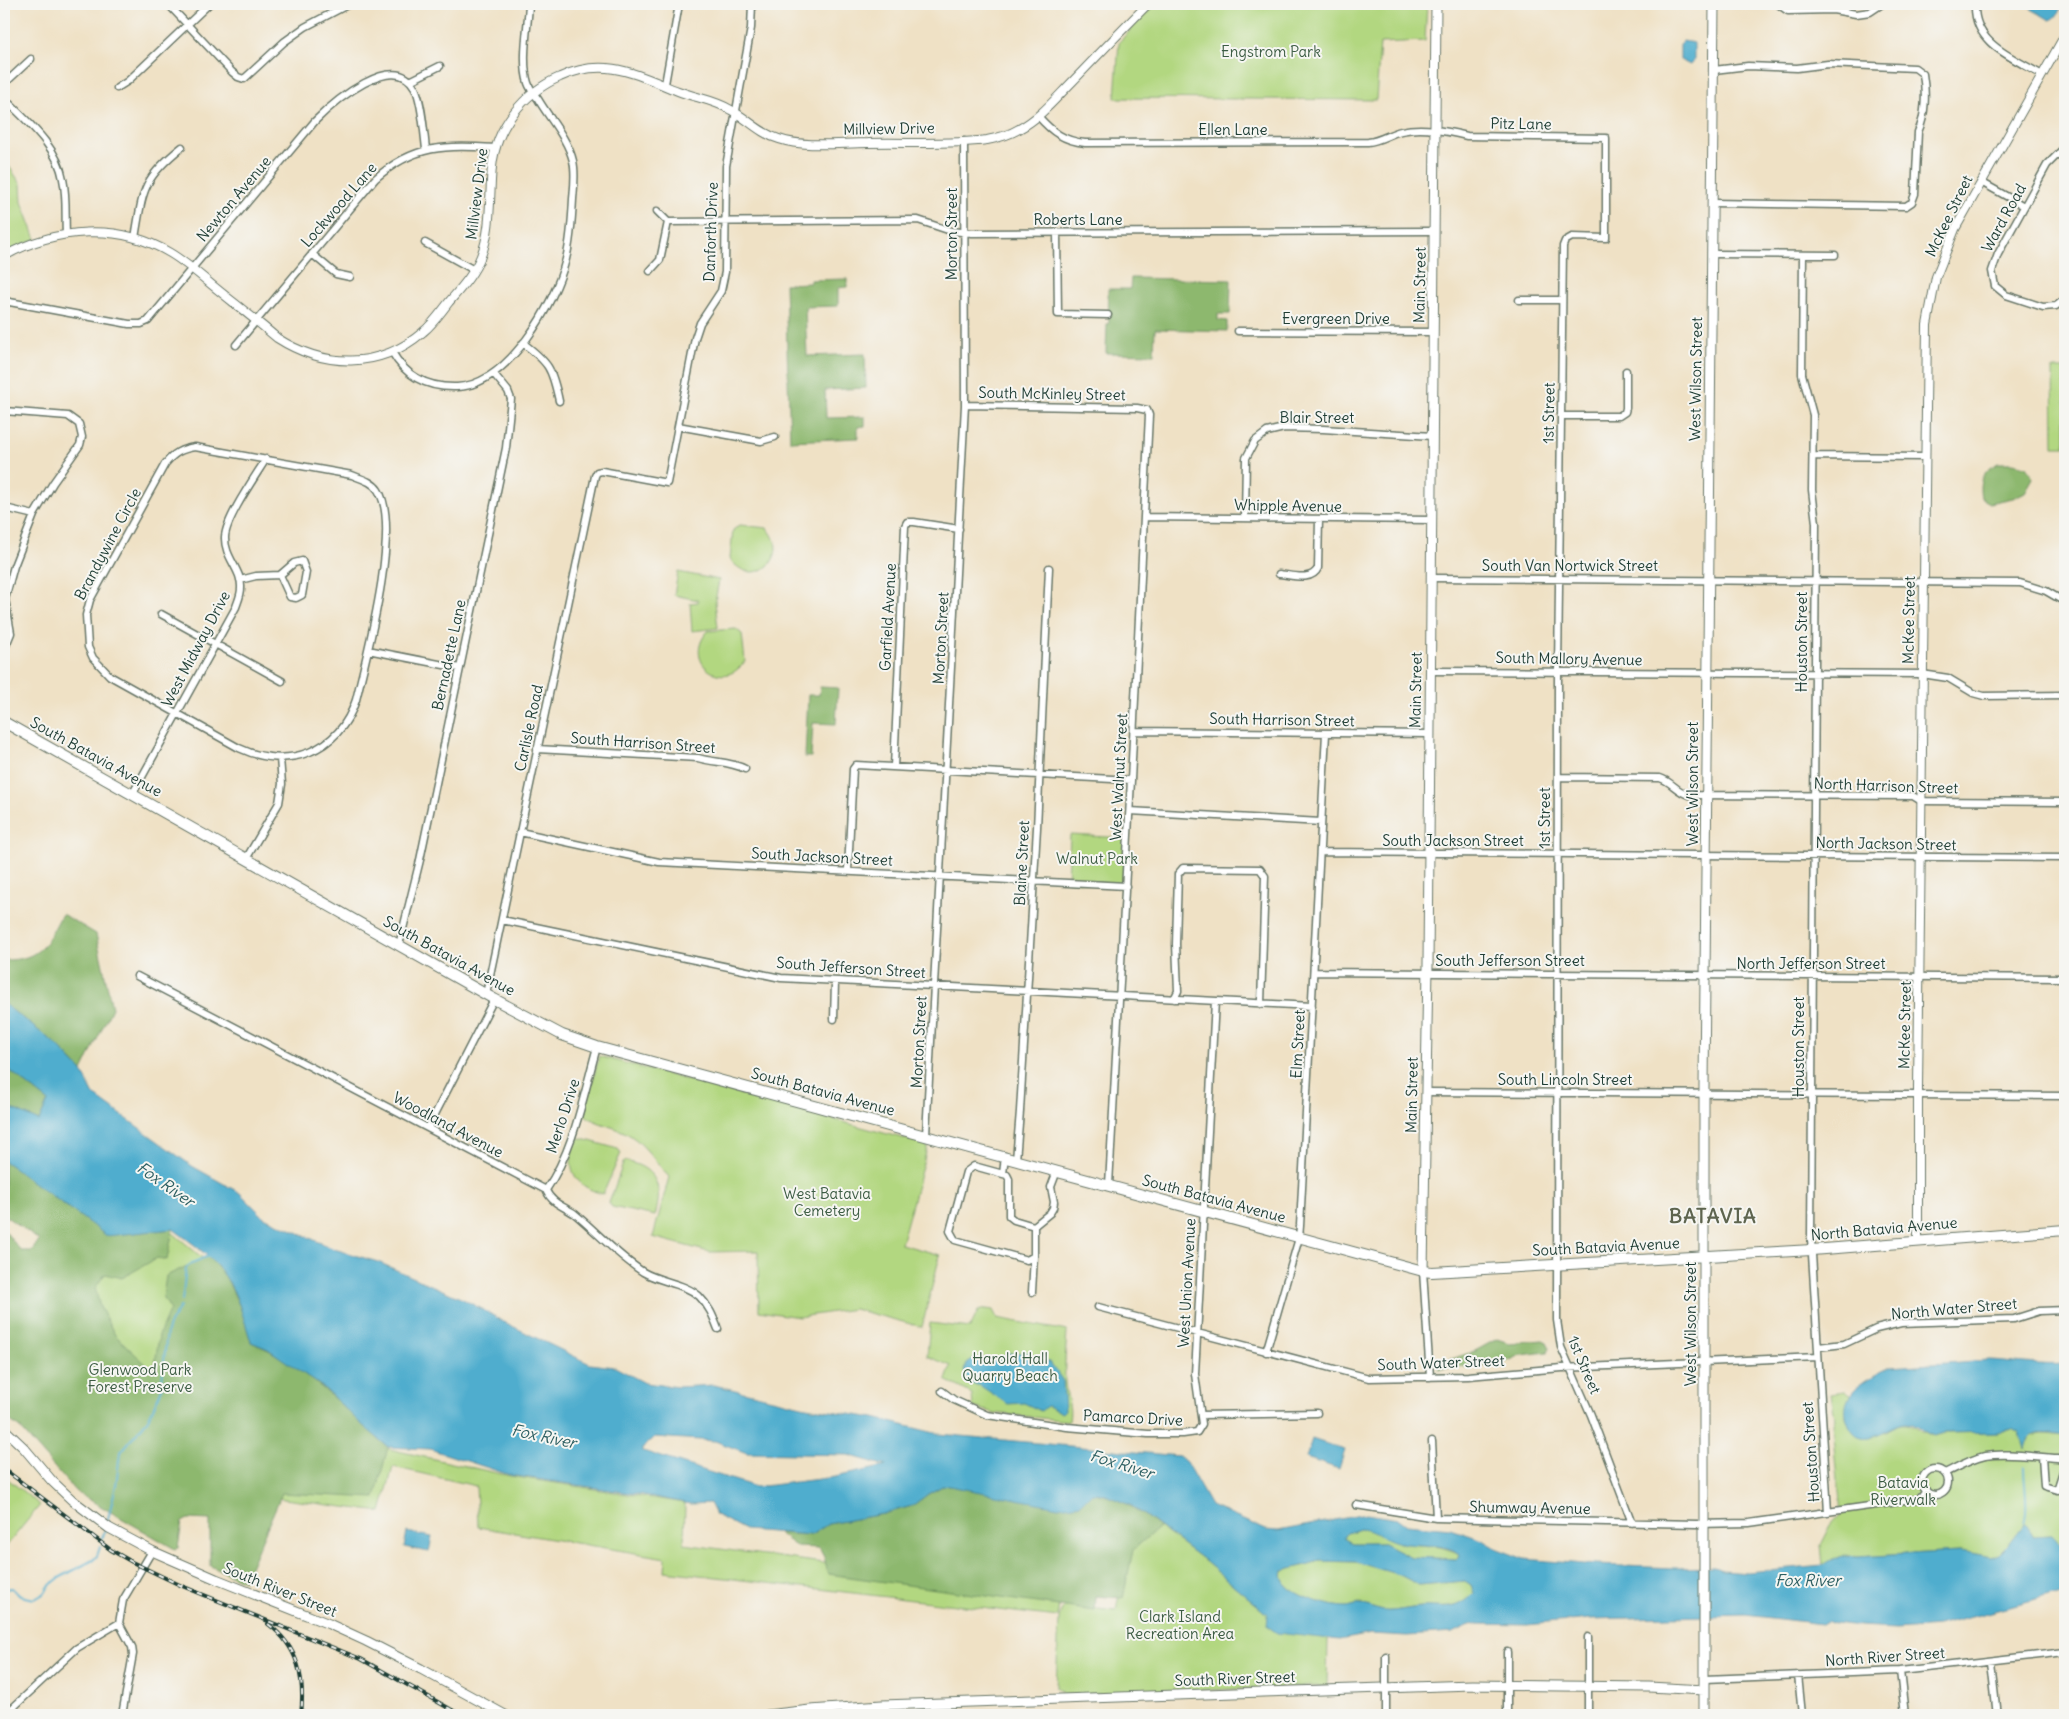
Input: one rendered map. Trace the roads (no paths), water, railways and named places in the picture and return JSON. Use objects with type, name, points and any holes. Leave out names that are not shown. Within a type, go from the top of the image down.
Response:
[{"type":"main road","name":"Main Street","points":[[1423,1270],[1428,973],[1436,4]]},
{"type":"main road","name":"West Wilson Street","points":[[1704,1715],[1704,1094],[1714,4]]},
{"type":"main road","name":"South Batavia Avenue","points":[[4,722],[545,1027],[597,1047],[1005,1156],[1299,1238],[1432,1272],[1704,1256]]},
{"type":"main road","name":"North Batavia Avenue","points":[[1704,1256],[1812,1250],[1918,1240],[2065,1230]]},
{"type":"main road","name":"South River Street","points":[[4,1429],[72,1500],[110,1528],[152,1551],[354,1636],[421,1669],[505,1715]]},
{"type":"main road","name":"South River Street","points":[[767,1715],[882,1705],[1386,1688],[1507,1685],[1704,1690]]},
{"type":"street","points":[[168,4],[238,77],[244,79],[284,42],[305,27],[349,4]]},
{"type":"street","points":[[117,88],[128,81],[209,4]]},
{"type":"street","points":[[392,352],[402,367],[417,379],[435,386],[467,387],[483,381],[494,374],[509,360],[544,313],[554,295],[566,259],[572,218],[575,171],[569,150],[528,84],[526,67],[529,4]]},
{"type":"street","points":[[665,84],[679,4]]},
{"type":"street","name":"Danforth Drive","points":[[602,471],[667,483],[700,323],[721,291],[725,272],[726,166],[751,28],[752,4]]},
{"type":"street","name":"Millview Drive","points":[[4,256],[35,241],[66,234],[101,232],[134,238],[169,253],[293,348],[318,358],[354,361],[374,358],[392,352],[424,331],[474,270],[485,246],[488,232],[492,164],[496,148],[506,124],[513,113],[533,92],[560,77],[592,68],[628,71],[684,93],[716,102],[735,112],[763,133],[788,142],[964,141],[1001,137],[1021,128],[1038,116],[1148,4]]},
{"type":"street","points":[[1779,5],[1788,10],[1797,11],[1833,10],[1864,14],[1882,4]]},
{"type":"street","points":[[1975,4],[1976,22],[1983,36],[1992,45],[2042,75]]},
{"type":"street","name":"McKee Street","points":[[1918,1240],[1925,354],[1931,298],[1943,257],[1981,182],[2065,34]]},
{"type":"street","points":[[4,84],[31,59]]},
{"type":"street","points":[[1712,204],[1906,206],[1912,202],[1916,194],[1918,132],[1922,123],[1924,102],[1923,74],[1915,68],[1828,64],[1797,68],[1748,66],[1714,70]]},
{"type":"street","points":[[426,149],[416,89],[410,81],[440,66]]},
{"type":"street","name":"Newton Avenue","points":[[4,301],[129,324],[140,324],[153,316],[315,121],[328,108],[360,86],[382,75],[398,74],[410,81]]},
{"type":"street","points":[[4,98],[47,144],[59,165],[65,192],[66,234]]},
{"type":"street","name":"Ellen Lane","points":[[1038,116],[1058,135],[1076,142],[1086,143],[1373,142],[1400,131],[1435,130]]},
{"type":"street","name":"Pitz Lane","points":[[1435,130],[1466,136],[1606,138]]},
{"type":"street","name":"1st Street","points":[[1606,138],[1606,238],[1572,237],[1565,241],[1562,300],[1558,672],[1558,1333],[1561,1347],[1591,1415],[1632,1523]]},
{"type":"street","name":"Morton Street","points":[[926,1135],[942,875],[965,405],[964,141]]},
{"type":"street","name":"Lockwood Lane","points":[[236,345],[375,179],[398,161],[426,149],[456,145],[496,148]]},
{"type":"street","points":[[134,238],[142,196],[147,184],[159,166],[182,147]]},
{"type":"street","name":"Ward Road","points":[[2065,147],[2047,166],[1998,254],[1992,271],[1992,278],[2002,293],[2043,307],[2056,306],[2065,299]]},
{"type":"street","points":[[1981,182],[2024,206]]},
{"type":"street","points":[[650,271],[660,260],[668,222],[657,211]]},
{"type":"street","name":"Roberts Lane","points":[[668,222],[918,220],[951,230],[965,232],[1434,231]]},
{"type":"street","points":[[1057,232],[1058,314],[1108,315]]},
{"type":"street","points":[[425,243],[474,270]]},
{"type":"street","points":[[312,254],[336,274],[350,277]]},
{"type":"street","points":[[1712,254],[1835,255]]},
{"type":"street","name":"Houston Street","points":[[1803,255],[1802,374],[1812,415],[1812,490],[1816,523],[1812,976],[1812,1250],[1828,1512]]},
{"type":"street","points":[[1519,300],[1562,300]]},
{"type":"street","name":"Evergreen Drive","points":[[1238,331],[1433,332]]},
{"type":"street","points":[[523,342],[550,367],[559,401]]},
{"type":"street","points":[[1562,416],[1619,416],[1625,412],[1626,371]]},
{"type":"street","name":"Bernadette Lane","points":[[399,945],[420,860],[506,448],[511,399],[494,374]]},
{"type":"street","name":"South McKinley Street","points":[[965,405],[1137,408]]},
{"type":"street","name":"West Walnut Street","points":[[1109,1185],[1132,780],[1149,415],[1147,410],[1137,408]]},
{"type":"street","points":[[4,411],[68,416],[79,424],[81,430],[80,444],[34,515],[7,587],[5,598],[11,633],[4,650]]},
{"type":"street","points":[[678,426],[761,441],[775,436]]},
{"type":"street","name":"Blair Street","points":[[1245,518],[1246,458],[1255,441],[1267,432],[1284,428],[1432,436]]},
{"type":"street","name":"Brandywine Circle","points":[[195,447],[352,476],[366,480],[378,490],[382,497],[385,514],[386,550],[368,650],[353,710],[339,731],[316,749],[303,754],[280,758],[264,757],[248,753],[110,676],[93,658],[88,647],[86,615],[90,600],[165,464],[173,454],[195,447]]},
{"type":"street","points":[[1813,456],[1924,458]]},
{"type":"street","name":"West Midway Drive","points":[[132,795],[236,607],[241,588],[240,580],[226,551],[225,533],[266,459]]},
{"type":"street","name":"Carlisle Road","points":[[428,1128],[490,996],[502,920],[594,476],[597,472],[602,471]]},
{"type":"street","points":[[5,508],[34,515]]},
{"type":"street","name":"Whipple Avenue","points":[[1144,517],[1431,520]]},
{"type":"street","points":[[1279,574],[1310,577],[1316,573],[1318,568],[1319,519]]},
{"type":"street","name":"Garfield Avenue","points":[[894,767],[905,526],[907,522],[914,522],[959,529]]},
{"type":"street","points":[[240,580],[256,576],[280,575],[294,562],[302,561],[306,572],[302,595],[296,598],[290,597],[280,575]]},
{"type":"street","name":"Blaine Street","points":[[1016,1160],[1040,774],[1049,568]]},
{"type":"street","name":"South Van Nortwick Street","points":[[1432,578],[2020,583],[2046,591],[2065,602]]},
{"type":"street","points":[[161,614],[282,681]]},
{"type":"street","points":[[368,650],[459,668]]},
{"type":"street","name":"South Mallory Avenue","points":[[1430,671],[1922,674],[1948,678],[1973,693],[1984,696],[2065,695]]},
{"type":"street","name":"South Harrison Street","points":[[1134,731],[1429,734]]},
{"type":"street","name":"Elm Street","points":[[1266,1352],[1299,1238],[1326,733]]},
{"type":"street","name":"South Harrison Street","points":[[538,748],[698,758],[735,763],[745,769]]},
{"type":"street","points":[[246,859],[279,803],[282,784],[280,758]]},
{"type":"street","points":[[848,870],[853,769],[856,766],[1132,780]]},
{"type":"street","points":[[1558,777],[1660,778],[1666,780],[1682,793],[1706,795]]},
{"type":"street","name":"North Harrison Street","points":[[1706,795],[1913,796],[1921,801],[2065,802]]},
{"type":"street","points":[[1130,811],[1321,822]]},
{"type":"street","name":"South Jackson Street","points":[[520,832],[659,862],[848,870],[1126,886]]},
{"type":"street","name":"South Jackson Street","points":[[1320,852],[1707,854]]},
{"type":"street","name":"North Jackson Street","points":[[1707,854],[2065,858]]},
{"type":"street","points":[[1174,999],[1178,991],[1176,944],[1178,874],[1183,868],[1260,869],[1265,876],[1261,1004]]},
{"type":"street","name":"South Jefferson Street","points":[[502,920],[782,978],[1312,1006]]},
{"type":"street","name":"South Jefferson Street","points":[[1314,972],[1706,975]]},
{"type":"street","name":"North Jefferson Street","points":[[1706,975],[2065,978]]},
{"type":"street","name":"Woodland Avenue","points":[[137,976],[546,1190],[550,1198],[574,1214],[609,1247],[642,1271],[656,1280],[697,1294],[708,1305],[718,1329]]},
{"type":"street","points":[[834,1019],[835,982]]},
{"type":"street","name":"West Union Avenue","points":[[1201,1416],[1195,1374],[1215,1001]]},
{"type":"street","name":"Merlo Drive","points":[[546,1190],[565,1154],[579,1117],[597,1047]]},
{"type":"street","name":"South Lincoln Street","points":[[1426,1092],[2065,1096]]},
{"type":"street","points":[[1003,1174],[1005,1156]]},
{"type":"street","points":[[1034,1226],[1014,1220],[1009,1216],[1009,1179],[1007,1175],[974,1166],[966,1172],[950,1231],[954,1240],[1020,1259],[1027,1260],[1034,1256]]},
{"type":"street","points":[[1034,1226],[1050,1213],[1053,1208],[1054,1202],[1051,1187],[1057,1171]]},
{"type":"street","points":[[1032,1292],[1034,1226]]},
{"type":"street","name":"Main Street","points":[[1423,1270],[1430,1377]]},
{"type":"street","name":"South Water Street","points":[[1098,1307],[1369,1378],[1468,1376],[1704,1361]]},
{"type":"street","name":"North Water Street","points":[[1818,1347],[1844,1344],[1876,1329],[1901,1323],[2014,1319],[2039,1312],[2065,1310]]},
{"type":"street","points":[[1704,1361],[1818,1357]]},
{"type":"street","name":"Pamarco Drive","points":[[942,1391],[954,1400],[987,1415],[1068,1427],[1148,1434],[1197,1432],[1202,1424],[1201,1416],[1317,1413]]},
{"type":"street","points":[[1432,1441],[1436,1518]]},
{"type":"street","points":[[1945,1473],[1984,1456],[2001,1455],[2042,1457],[2064,1459],[2065,1465],[2056,1490],[2044,1486],[2042,1457]]},
{"type":"street","points":[[1935,1469],[1945,1473],[1948,1480],[1945,1491],[1933,1494],[1926,1490],[1923,1479],[1927,1472],[1935,1469]]},
{"type":"street","name":"Shumway Avenue","points":[[1356,1505],[1436,1518],[1632,1523],[1749,1523],[1919,1499],[1926,1490]]},
{"type":"street","points":[[122,1715],[133,1654],[132,1647],[120,1623],[124,1600],[152,1551]]},
{"type":"street","points":[[4,1715],[78,1648],[120,1623]]},
{"type":"street","points":[[1588,1637],[1588,1715]]},
{"type":"street","points":[[1507,1652],[1507,1715]]},
{"type":"street","name":"North River Street","points":[[1705,1679],[1900,1671],[2065,1652]]},
{"type":"street","points":[[1386,1656],[1386,1715]]},
{"type":"street","points":[[1991,1662],[1997,1715]]},
{"type":"street","points":[[1900,1671],[1904,1715]]},
{"type":"street","points":[[1798,1675],[1802,1715]]},
{"type":"water","points":[[2028,4],[2062,4],[2056,16],[2050,20],[2028,7]]},
{"type":"water","points":[[1683,41],[1694,43],[1694,60],[1690,65],[1680,60],[1680,44]]},
{"type":"water","name":"Fox River","points":[[4,1004],[56,1044],[82,1071],[94,1095],[192,1166],[240,1193],[264,1217],[334,1249],[378,1262],[463,1299],[510,1325],[590,1364],[615,1367],[645,1383],[678,1387],[714,1385],[806,1407],[874,1418],[939,1434],[1179,1456],[1186,1462],[1211,1506],[1266,1530],[1278,1531],[1366,1514],[1398,1519],[1406,1525],[1451,1529],[1483,1540],[1498,1549],[1524,1559],[1596,1565],[1675,1568],[1714,1567],[1722,1570],[1747,1572],[1823,1565],[1841,1556],[1858,1557],[1960,1551],[1992,1557],[2000,1554],[2009,1545],[2025,1524],[2033,1536],[2051,1535],[2060,1545],[2065,1546],[2065,1592],[1938,1626],[1897,1629],[1859,1627],[1835,1624],[1828,1621],[1823,1624],[1745,1615],[1590,1619],[1527,1625],[1478,1624],[1470,1625],[1453,1633],[1407,1636],[1372,1634],[1339,1640],[1277,1633],[1267,1626],[1268,1614],[1201,1558],[1132,1506],[1103,1494],[1092,1493],[1081,1504],[1058,1507],[944,1485],[912,1506],[883,1514],[828,1524],[811,1535],[745,1530],[716,1515],[710,1503],[691,1504],[510,1475],[430,1449],[388,1447],[324,1388],[268,1349],[251,1342],[230,1283],[208,1256],[173,1229],[107,1236],[4,1161],[4,1105],[39,1121],[48,1101],[4,1066]],"holes":[[[655,1437],[715,1441],[747,1453],[848,1455],[886,1466],[835,1477],[756,1487],[643,1451],[643,1448]],[[1360,1529],[1371,1531],[1396,1542],[1445,1547],[1459,1553],[1460,1556],[1456,1559],[1411,1557],[1384,1543],[1353,1543],[1344,1538],[1347,1533]],[[1320,1561],[1356,1562],[1400,1575],[1419,1585],[1465,1581],[1471,1585],[1474,1593],[1460,1604],[1447,1607],[1421,1607],[1388,1611],[1364,1605],[1346,1607],[1317,1601],[1295,1592],[1287,1586],[1283,1579],[1283,1571]]]},
{"type":"water","points":[[1027,1352],[1030,1356],[1050,1362],[1063,1381],[1065,1410],[1062,1413],[1047,1406],[1041,1411],[1024,1403],[1008,1404],[979,1385],[974,1385],[970,1382],[964,1371],[967,1363],[974,1358],[1003,1360],[1006,1354]]},
{"type":"water","points":[[1988,1360],[2065,1364],[2065,1436],[2034,1435],[2029,1439],[2024,1448],[2019,1433],[2012,1429],[1998,1432],[1943,1433],[1933,1436],[1910,1423],[1906,1423],[1899,1424],[1876,1435],[1861,1437],[1849,1425],[1846,1408],[1850,1396],[1860,1385],[1891,1367]]},
{"type":"water","points":[[1312,1439],[1345,1450],[1339,1469],[1306,1458]]},
{"type":"water","points":[[407,1532],[432,1537],[429,1552],[404,1547]]},
{"type":"waterway","points":[[182,1301],[186,1268],[192,1263],[208,1256]]},
{"type":"waterway","points":[[107,1523],[116,1485],[120,1453],[148,1419],[161,1391],[167,1331],[180,1307]]},
{"type":"waterway","points":[[2024,1466],[2026,1503],[2024,1524]]},
{"type":"waterway","points":[[102,1539],[105,1530]]},
{"type":"waterway","points":[[4,1589],[12,1588],[20,1596],[35,1599],[45,1593],[49,1586],[59,1578],[93,1560],[97,1556],[100,1547]]},
{"type":"railway","points":[[4,1469],[111,1550],[132,1562],[182,1586],[361,1659],[461,1715]]},
{"type":"railway","points":[[268,1624],[287,1643],[298,1665],[302,1689],[301,1715]]},
{"type":"district","name":"BATAVIA","points":[[1713,1216]]},
{"type":"park label","name":"Engstrom Park","points":[[1271,52]]},
{"type":"park label","name":"Walnut Park","points":[[1097,859]]},
{"type":"park label","name":"West Batavia Cemetery","points":[[827,1202]]},
{"type":"park label","name":"Harold Hall Quarry Beach","points":[[1010,1368]]},
{"type":"park label","name":"Glenwood Park Forest Preserve","points":[[140,1378]]},
{"type":"park label","name":"Batavia Riverwalk","points":[[1903,1492]]},
{"type":"park label","name":"Clark Island Recreation Area","points":[[1180,1626]]}]
